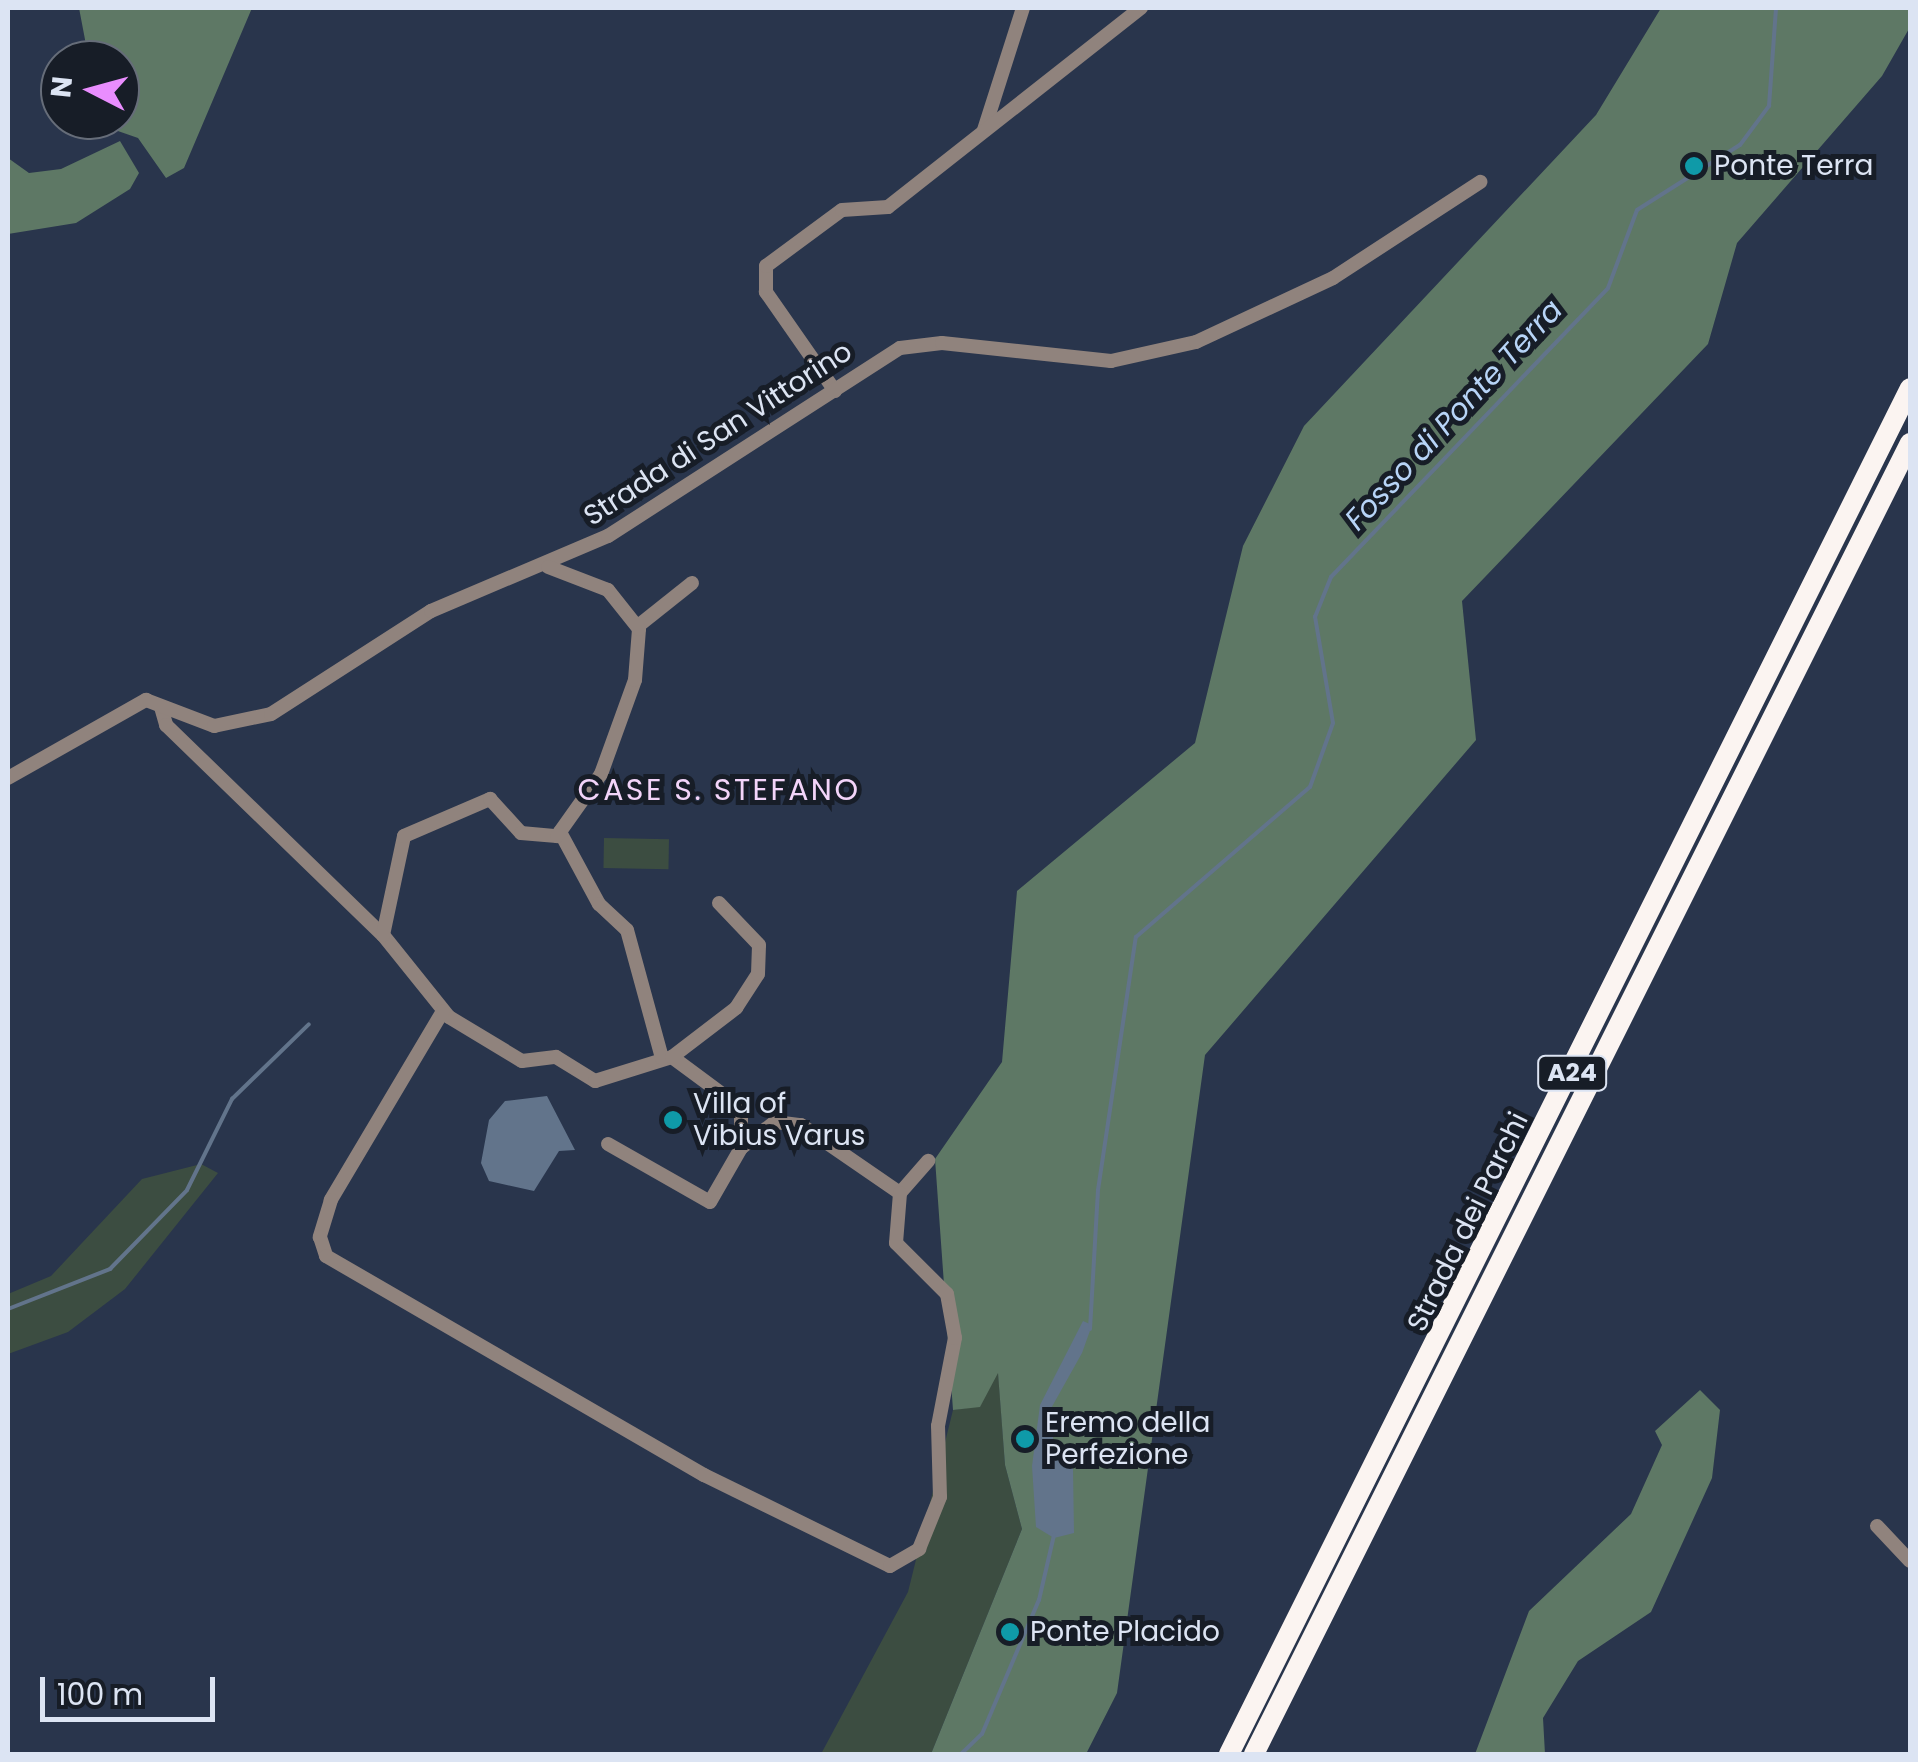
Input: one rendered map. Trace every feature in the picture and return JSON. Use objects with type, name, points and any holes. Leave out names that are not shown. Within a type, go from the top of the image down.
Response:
[{"type":"highway","name":"Strada dei Parchi","points":[[1229,1754],[1910,388]]},
{"type":"highway","name":"Strada dei Parchi","points":[[1254,1754],[1910,444]]},
{"type":"street","points":[[984,131],[1023,8]]},
{"type":"street","points":[[835,391],[766,292],[764,268],[842,210],[888,208],[1141,8]]},
{"type":"street","name":"Strada di San Vittorino","points":[[162,707],[214,726],[257,720],[431,611],[548,566],[917,343],[1105,361],[1206,339],[1327,281],[1480,182]]},
{"type":"street","points":[[548,566],[608,590],[638,626],[634,680],[605,764],[560,832]]},
{"type":"street","points":[[638,626],[692,583]]},
{"type":"street","points":[[8,778],[140,702],[162,707],[166,725],[383,935],[443,1010],[526,1063],[556,1057],[592,1081],[667,1058],[734,1010],[758,974],[759,945],[719,904]]},
{"type":"street","points":[[383,935],[404,836],[490,799],[521,833],[560,832]]},
{"type":"street","points":[[560,832],[599,904],[626,930],[667,1058],[741,1108],[742,1148]]},
{"type":"street","points":[[443,1010],[332,1200],[320,1234],[326,1256],[704,1475],[890,1566],[919,1549],[942,1492],[938,1426],[956,1338],[947,1294],[895,1239],[900,1193],[928,1161]]},
{"type":"street","points":[[608,1144],[710,1202],[742,1148],[775,1122],[800,1125],[900,1193]]},
{"type":"street","points":[[1877,1526],[1910,1561]]},
{"type":"green space","points":[[79,8],[252,8],[184,168],[166,178],[139,140],[140,40],[85,40]]},
{"type":"green space","points":[[1661,8],[1910,8],[1910,27],[1882,76],[1737,243],[1708,344],[1462,601],[1476,740],[1205,1055],[1117,1693],[1086,1754],[931,1754],[1022,1529],[1005,1465],[998,1373],[980,1407],[953,1410],[935,1159],[1002,1062],[1017,891],[1195,743],[1243,546],[1304,426],[1596,115]]},
{"type":"green space","points":[[120,141],[139,173],[130,189],[76,223],[8,234],[8,158],[29,173],[61,169]]},
{"type":"green space","points":[[604,838],[669,839],[668,869],[603,868]]},
{"type":"green space","points":[[201,1164],[218,1173],[125,1289],[68,1332],[8,1354],[8,1294],[51,1276],[142,1179]]},
{"type":"green space","points":[[998,1370],[1005,1465],[1022,1529],[931,1754],[821,1754],[908,1592],[953,1410],[980,1406]]},
{"type":"green space","points":[[1700,1390],[1720,1410],[1712,1478],[1651,1612],[1578,1661],[1543,1718],[1545,1754],[1475,1754],[1529,1611],[1631,1514],[1662,1445],[1655,1431]]},
{"type":"water","points":[[547,1096],[575,1150],[559,1151],[534,1191],[489,1181],[481,1163],[489,1120],[505,1101]]},
{"type":"water","points":[[1083,1321],[1092,1325],[1082,1353],[1049,1412],[1054,1444],[1073,1469],[1074,1533],[1054,1538],[1036,1527],[1032,1466],[1040,1405]]},
{"type":"waterway","name":"Fosso di Ponte Terra","points":[[1090,1329],[1098,1190],[1136,937],[1310,787],[1333,723],[1315,617],[1331,577],[1608,288],[1637,210],[1740,145],[1769,106],[1776,8]]},
{"type":"waterway","points":[[8,1309],[110,1269],[187,1190],[232,1099],[309,1024]]},
{"type":"waterway","name":"Fosso di Ponte Terra","points":[[961,1754],[982,1734],[1039,1600],[1054,1535]]},
{"type":"place","name":"Ponte Terra","points":[[1694,166]]},
{"type":"place","name":"Villa of Vibius Varus","points":[[673,1120]]},
{"type":"place","name":"Eremo della Perfezione","points":[[1025,1439]]},
{"type":"place","name":"Ponte Placido","points":[[1010,1632]]},
{"type":"district","name":"CASE S. STEFANO","points":[[719,790]]}]
